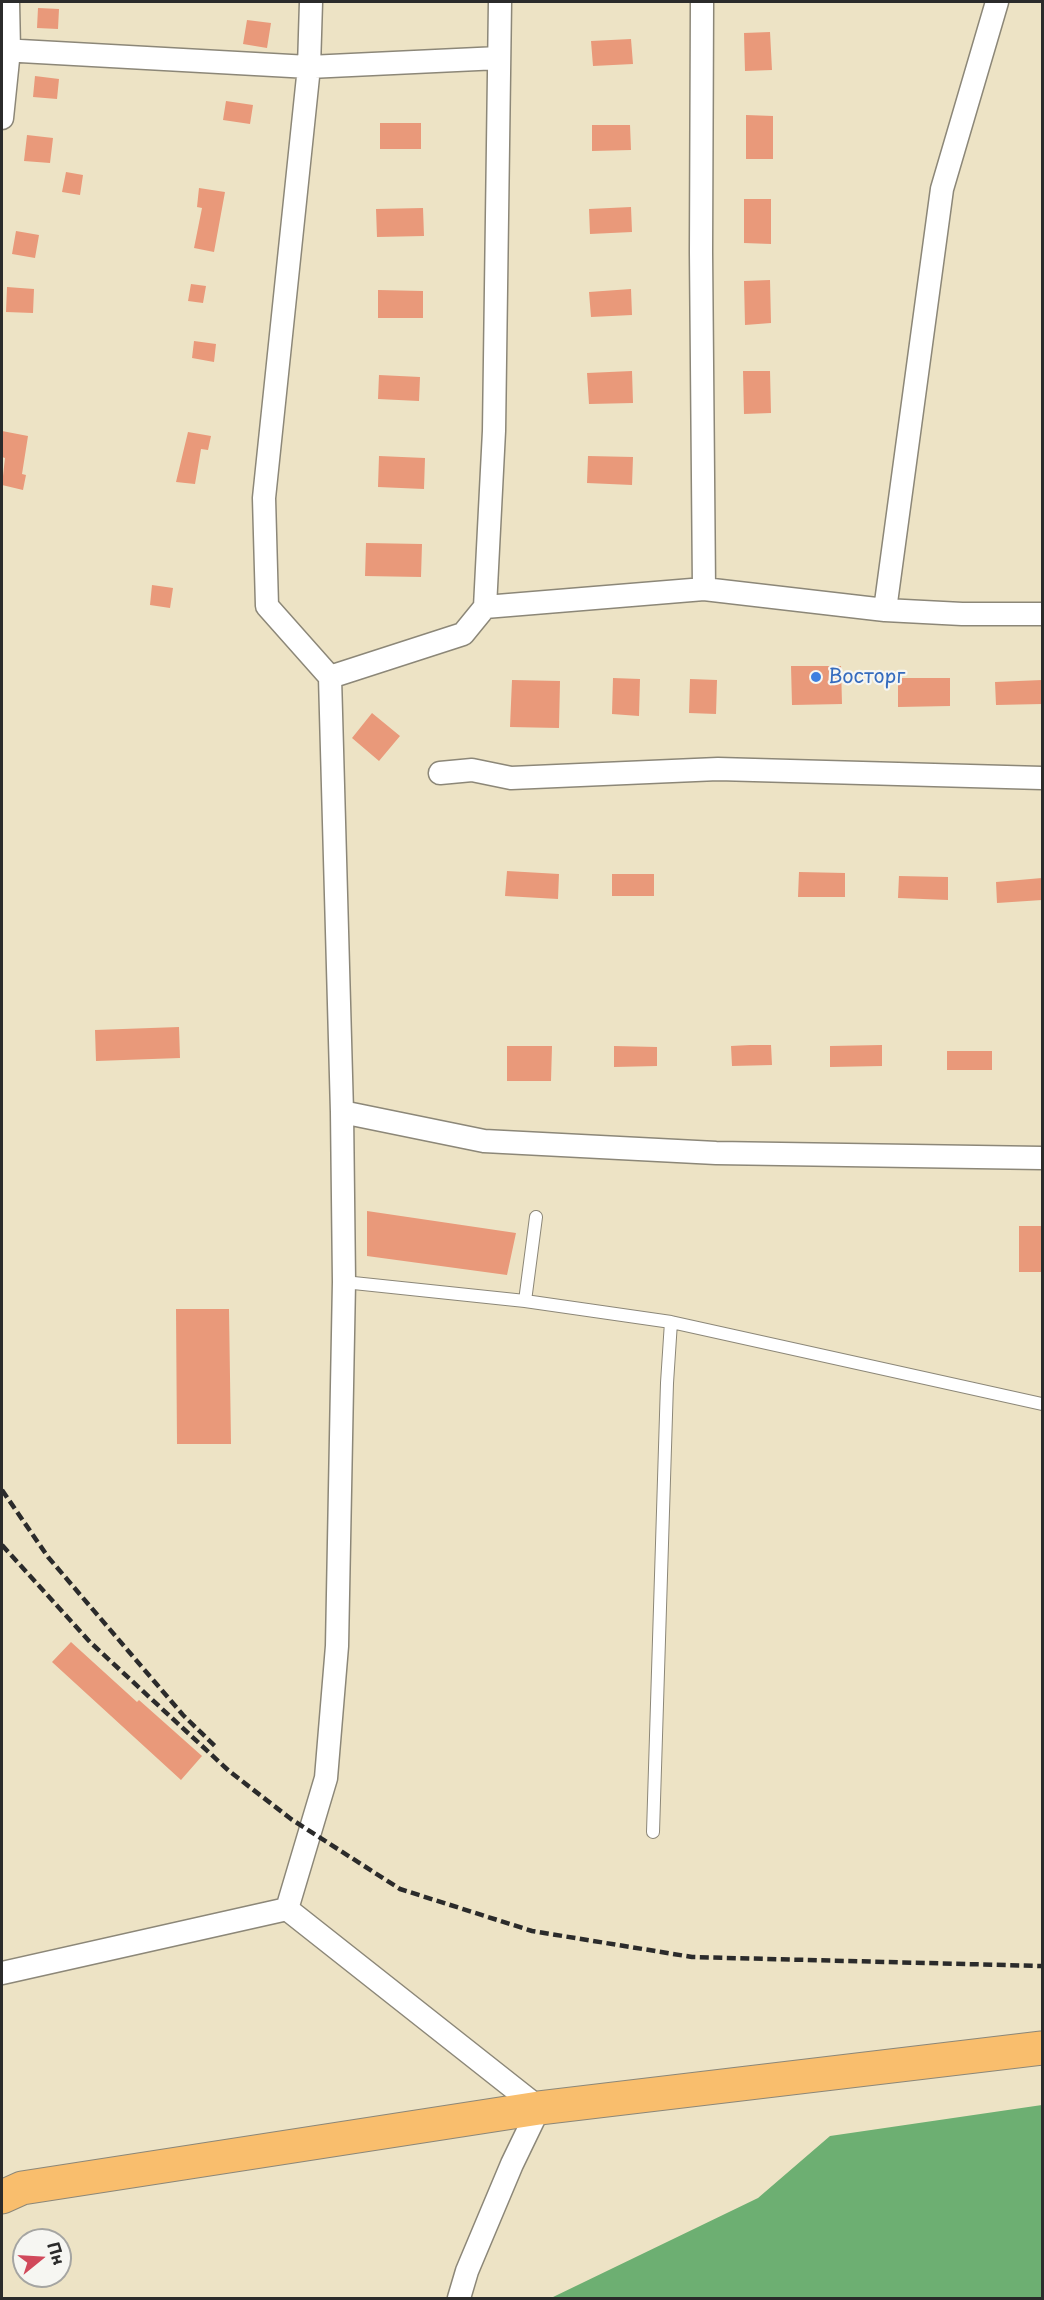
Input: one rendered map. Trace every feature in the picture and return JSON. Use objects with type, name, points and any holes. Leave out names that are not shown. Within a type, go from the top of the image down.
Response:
[{"type":"main road","points":[[2,2197],[22,2188],[539,2108],[1042,2048]]},
{"type":"street","points":[[2,118],[8,2]]},
{"type":"street","points":[[286,1910],[326,1778],[337,1646],[344,1282],[342,1112],[330,677],[267,606],[264,498],[309,67],[311,2]]},
{"type":"street","points":[[330,677],[463,634],[485,607],[494,431],[500,2]]},
{"type":"street","points":[[702,2],[701,252],[704,589]]},
{"type":"street","points":[[885,610],[942,189],[997,2]]},
{"type":"street","points":[[5,50],[309,67],[499,58]]},
{"type":"street","points":[[485,607],[704,589],[885,610],[962,614],[1042,614]]},
{"type":"street","points":[[440,773],[472,770],[511,778],[718,769],[1042,778]]},
{"type":"street","points":[[342,1112],[484,1141],[716,1153],[1042,1158]]},
{"type":"street","points":[[2,1972],[286,1910]]},
{"type":"street","points":[[286,1910],[539,2108],[512,2164],[467,2271],[459,2298]]},
{"type":"lane","points":[[525,1300],[536,1217]]},
{"type":"lane","points":[[344,1282],[525,1300],[671,1322],[1042,1404]]},
{"type":"lane","points":[[653,1832],[671,1322]]},
{"type":"green space","points":[[1042,2105],[1042,2298],[551,2298],[758,2198],[830,2136]]},
{"type":"building","points":[[38,8],[59,9],[58,29],[37,28]]},
{"type":"building","points":[[247,20],[271,23],[267,48],[243,44]]},
{"type":"building","points":[[770,32],[772,70],[745,71],[744,33]]},
{"type":"building","points":[[631,39],[633,64],[593,66],[591,41]]},
{"type":"building","points":[[35,76],[59,79],[57,99],[33,97]]},
{"type":"building","points":[[226,101],[253,105],[250,124],[223,120]]},
{"type":"building","points":[[746,115],[773,116],[773,159],[746,159]]},
{"type":"building","points":[[380,123],[421,123],[421,149],[380,149]]},
{"type":"building","points":[[592,125],[630,125],[631,150],[592,151]]},
{"type":"building","points":[[27,135],[53,138],[50,163],[24,161]]},
{"type":"building","points":[[66,172],[83,175],[80,195],[62,192]]},
{"type":"building","points":[[199,188],[225,192],[214,252],[194,248],[202,208],[197,207]]},
{"type":"building","points":[[744,199],[771,199],[771,244],[744,243]]},
{"type":"building","points":[[631,207],[632,232],[590,234],[589,209]]},
{"type":"building","points":[[423,208],[424,236],[377,237],[376,209]]},
{"type":"building","points":[[16,231],[39,235],[35,258],[12,254]]},
{"type":"building","points":[[770,280],[771,323],[745,325],[744,281]]},
{"type":"building","points":[[191,284],[206,286],[203,303],[188,301]]},
{"type":"building","points":[[7,287],[34,289],[33,313],[6,312]]},
{"type":"building","points":[[631,289],[632,315],[591,317],[589,292]]},
{"type":"building","points":[[378,290],[423,291],[423,318],[378,318]]},
{"type":"building","points":[[194,341],[216,344],[214,362],[192,358]]},
{"type":"building","points":[[632,371],[633,403],[589,404],[587,373]]},
{"type":"building","points":[[743,371],[770,371],[771,413],[744,414]]},
{"type":"building","points":[[379,375],[420,377],[419,401],[378,399]]},
{"type":"building","points":[[2,431],[28,436],[22,474],[26,475],[23,490],[2,485],[5,458],[2,457]]},
{"type":"building","points":[[188,432],[211,436],[208,450],[201,449],[195,484],[176,482]]},
{"type":"building","points":[[379,456],[425,458],[424,489],[378,487]]},
{"type":"building","points":[[588,456],[633,457],[632,485],[587,483]]},
{"type":"building","points":[[366,543],[422,544],[421,577],[365,576]]},
{"type":"building","points":[[152,585],[173,588],[170,608],[150,605]]},
{"type":"building","name":"Восторг","points":[[791,666],[841,666],[842,704],[792,705]]},
{"type":"building","points":[[613,678],[640,679],[639,716],[612,714]]},
{"type":"building","points":[[898,678],[950,678],[950,706],[898,707]]},
{"type":"building","points":[[690,679],[717,680],[716,714],[689,713]]},
{"type":"building","points":[[512,680],[560,681],[559,728],[510,727]]},
{"type":"building","points":[[1042,680],[1042,704],[996,705],[995,682]]},
{"type":"building","points":[[372,713],[400,736],[379,761],[352,738]]},
{"type":"building","points":[[507,871],[559,874],[558,899],[505,896]]},
{"type":"building","points":[[799,872],[845,873],[845,897],[798,897]]},
{"type":"building","points":[[612,874],[654,874],[654,896],[612,896]]},
{"type":"building","points":[[899,876],[948,877],[948,900],[898,898]]},
{"type":"building","points":[[1042,878],[1042,900],[997,903],[996,882]]},
{"type":"building","points":[[179,1027],[180,1058],[96,1061],[95,1030]]},
{"type":"building","points":[[771,1045],[772,1065],[732,1066],[731,1046]]},
{"type":"building","points":[[882,1045],[882,1066],[830,1067],[830,1046]]},
{"type":"building","points":[[507,1046],[552,1046],[551,1081],[507,1081]]},
{"type":"building","points":[[614,1046],[657,1047],[657,1066],[614,1067]]},
{"type":"building","points":[[947,1051],[992,1051],[992,1070],[947,1070]]},
{"type":"building","points":[[367,1211],[516,1233],[507,1275],[367,1256]]},
{"type":"building","points":[[1019,1226],[1042,1226],[1042,1272],[1019,1272]]},
{"type":"building","points":[[176,1309],[229,1309],[231,1444],[177,1444]]},
{"type":"building","points":[[71,1642],[137,1702],[139,1700],[202,1756],[181,1780],[52,1662]]},
{"type":"railway","points":[[2,1490],[48,1557],[183,1715],[215,1746]]},
{"type":"railway","points":[[2,1545],[90,1642],[229,1771],[291,1819],[400,1889],[532,1931],[692,1957],[1042,1966]]},
{"type":"place","name":"Восторг","points":[[816,677]]}]
